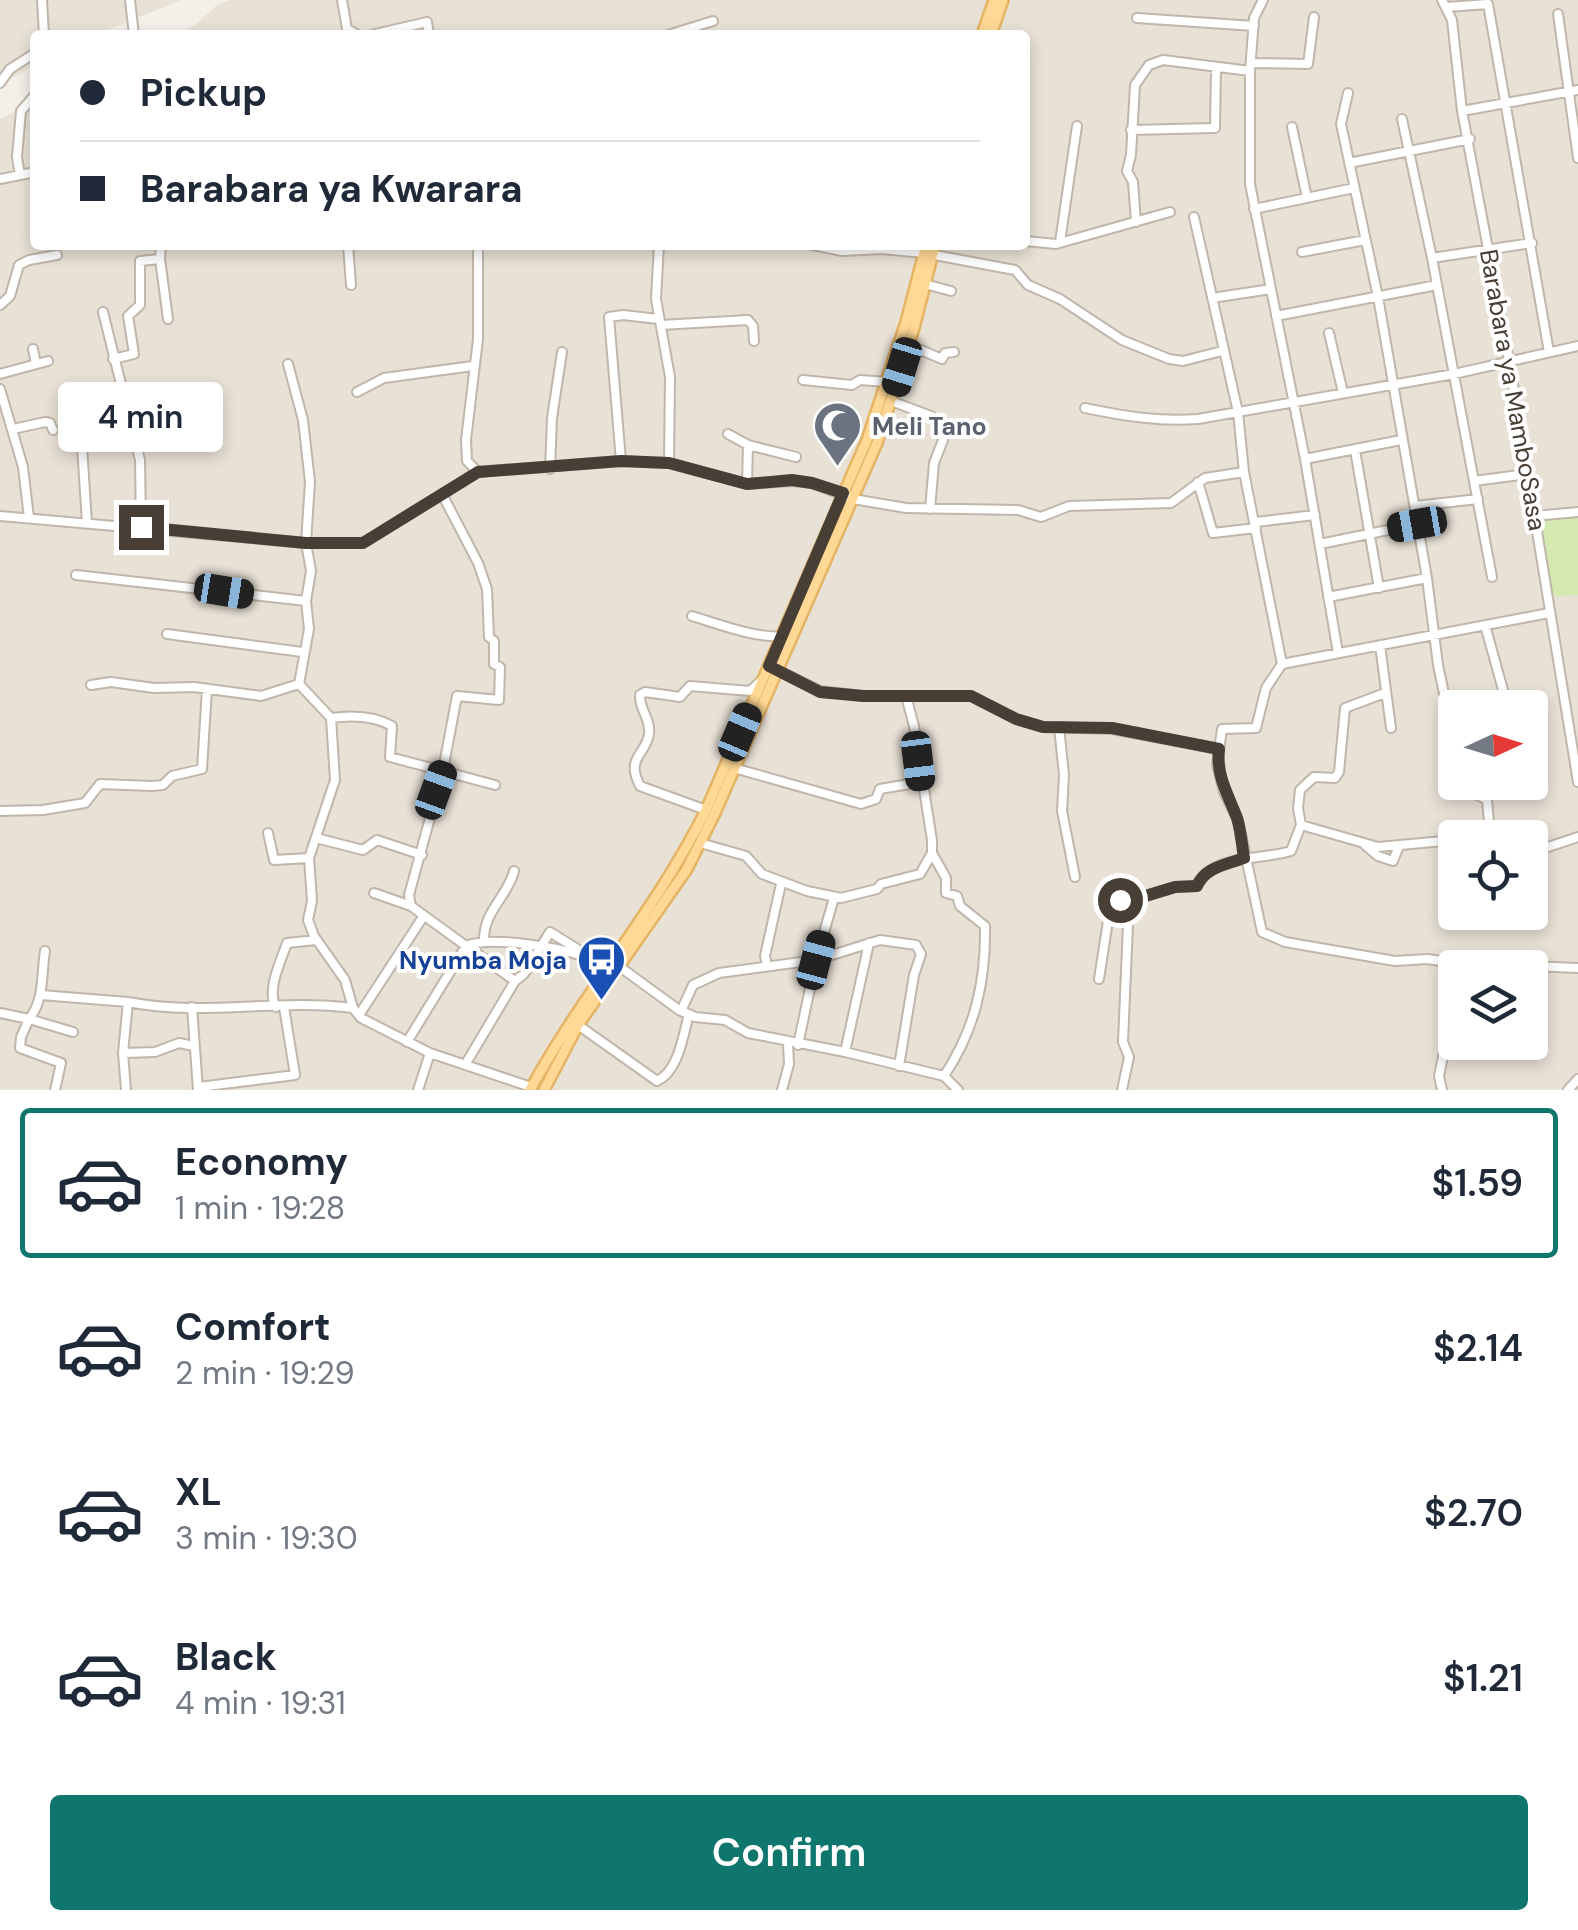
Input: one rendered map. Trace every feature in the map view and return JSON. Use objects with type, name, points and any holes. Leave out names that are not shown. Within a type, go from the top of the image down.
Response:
[{"type":"main road","points":[[984,30],[994,0]]},
{"type":"main road","points":[[993,30],[1003,0]]},
{"type":"main road","points":[[530,1088],[687,869],[700,843],[734,768],[783,636],[843,493],[891,401],[925,284],[927,252]]},
{"type":"main road","points":[[544,1090],[578,1025],[679,863],[763,680],[773,668],[853,499],[879,423],[927,252]]},
{"type":"street","points":[[42,0],[44,30]]},
{"type":"street","points":[[130,0],[133,30]]},
{"type":"street","points":[[342,0],[349,30]]},
{"type":"street","points":[[1263,0],[1256,9],[1251,67],[1250,184],[1305,459],[1338,654]]},
{"type":"street","points":[[1444,4],[1488,4],[1549,352]]},
{"type":"street","name":"Barabara ya MamboSasa","points":[[1444,4],[1452,20],[1462,111],[1509,360],[1578,782]]},
{"type":"street","points":[[1558,14],[1578,152]]},
{"type":"street","points":[[1136,222],[1132,182],[1126,171],[1132,155],[1135,84],[1148,65],[1162,60],[1216,69],[1308,64],[1314,17]]},
{"type":"street","points":[[1137,18],[1254,26]]},
{"type":"street","points":[[684,30],[714,21]]},
{"type":"street","points":[[393,30],[428,22],[429,30]]},
{"type":"street","points":[[0,82],[10,69],[30,56]]},
{"type":"street","points":[[1131,130],[1214,129],[1216,69]]},
{"type":"street","points":[[1462,111],[1578,90]]},
{"type":"street","points":[[1348,93],[1341,124],[1378,297],[1415,506],[1433,634],[1454,742],[1450,776],[1454,783],[1486,800],[1488,820]]},
{"type":"street","points":[[20,175],[17,156],[21,111],[30,101]]},
{"type":"street","points":[[1402,120],[1492,577]]},
{"type":"street","points":[[1060,242],[1077,126]]},
{"type":"street","points":[[1292,127],[1306,198]]},
{"type":"street","points":[[1349,163],[1470,139]]},
{"type":"street","points":[[0,178],[30,173]]},
{"type":"street","points":[[1254,209],[1354,188]]},
{"type":"street","points":[[1030,241],[1060,242],[1170,212]]},
{"type":"street","points":[[1194,217],[1238,412],[1244,472],[1282,664],[1266,688],[1256,728],[1222,728],[1217,765],[1224,792],[1238,820],[1262,932],[1285,942],[1395,960],[1578,968]]},
{"type":"street","points":[[1302,252],[1365,240]]},
{"type":"street","points":[[1432,258],[1532,244]]},
{"type":"street","points":[[161,250],[168,319]]},
{"type":"street","points":[[348,250],[351,285]]},
{"type":"street","points":[[478,250],[478,338],[466,440],[468,461],[478,472]]},
{"type":"street","points":[[659,250],[656,299],[670,377],[669,463]]},
{"type":"street","points":[[897,250],[927,252],[1015,270],[1028,285],[1060,299],[1122,340],[1169,359],[1222,351]]},
{"type":"street","points":[[0,305],[10,296],[19,265],[57,254]]},
{"type":"street","points":[[113,359],[135,352],[128,316],[129,311],[140,305],[140,261],[160,259]]},
{"type":"street","points":[[925,284],[951,290]]},
{"type":"street","points":[[1276,316],[1437,285]]},
{"type":"street","points":[[1212,298],[1271,288]]},
{"type":"street","points":[[103,312],[140,460],[141,527]]},
{"type":"street","points":[[621,461],[609,318],[623,315],[660,322],[748,320],[753,326],[754,341]]},
{"type":"street","points":[[1329,333],[1344,392]]},
{"type":"street","points":[[908,345],[942,358],[945,353],[954,352]]},
{"type":"street","points":[[1085,408],[1128,417],[1150,416],[1167,422],[1454,374],[1578,346]]},
{"type":"street","points":[[33,349],[36,364]]},
{"type":"street","points":[[550,469],[552,418],[562,352]]},
{"type":"street","points":[[0,374],[48,361]]},
{"type":"street","points":[[288,364],[303,420],[310,482],[306,543],[311,571],[306,602],[308,629],[299,684],[331,718],[336,780],[309,858],[312,901],[308,920],[316,940],[346,980],[356,1012]]},
{"type":"street","points":[[357,392],[384,378],[473,366]]},
{"type":"street","points":[[803,380],[852,386],[860,380],[888,382]]},
{"type":"street","points":[[0,389],[23,468],[29,518]]},
{"type":"street","points":[[891,401],[931,416]]},
{"type":"street","points":[[12,429],[45,422],[53,430]]},
{"type":"street","points":[[728,434],[748,445],[796,457]]},
{"type":"street","points":[[930,509],[934,463],[943,440]]},
{"type":"street","points":[[1305,459],[1401,440]]},
{"type":"street","points":[[747,484],[748,445]]},
{"type":"street","points":[[82,446],[86,522]]},
{"type":"street","points":[[1356,450],[1379,588]]},
{"type":"street","points":[[0,516],[306,543],[363,543],[478,472],[621,461],[669,463],[747,484],[792,480],[812,483],[853,499],[930,509],[1018,510],[1042,517],[1068,506],[1171,503],[1205,478],[1244,472]]},
{"type":"street","points":[[1474,481],[1528,474]]},
{"type":"street","points":[[1198,482],[1213,533],[1314,515]]},
{"type":"street","points":[[411,906],[409,895],[443,770],[457,696],[496,702],[500,667],[494,664],[487,589],[442,494]]},
{"type":"street","points":[[1415,506],[1478,499]]},
{"type":"street","points":[[1534,516],[1578,512]]},
{"type":"street","points":[[1320,544],[1417,524]]},
{"type":"street","points":[[76,575],[306,602]]},
{"type":"street","points":[[1328,596],[1427,578]]},
{"type":"street","points":[[1282,664],[1549,614]]},
{"type":"street","points":[[692,616],[765,638],[783,636]]},
{"type":"street","points":[[1486,625],[1503,690]]},
{"type":"street","points":[[167,634],[302,652]]},
{"type":"street","points":[[1380,645],[1391,728]]},
{"type":"street","points":[[773,668],[820,692],[971,696],[1016,719],[1043,727],[1112,728],[1219,749]]},
{"type":"street","points":[[706,810],[640,786],[634,775],[636,755],[649,738],[649,722],[639,703],[640,696],[645,692],[680,696],[690,686],[750,690],[763,680]]},
{"type":"street","points":[[91,684],[111,682],[261,696],[299,684]]},
{"type":"street","points":[[1,814],[84,803],[100,784],[163,785],[172,776],[198,772],[202,769],[205,742],[207,690]]},
{"type":"street","points":[[1099,979],[1111,901],[1129,901],[1175,887],[1197,886],[1206,872],[1244,858],[1291,851],[1301,825],[1300,790],[1314,776],[1335,778],[1338,772],[1345,708],[1385,693]]},
{"type":"street","points":[[906,696],[932,853],[946,878],[946,893],[957,896],[960,906],[985,926],[979,978],[981,998],[962,1050],[944,1076]]},
{"type":"street","points":[[331,718],[351,715],[387,722],[393,734],[390,757],[495,785]]},
{"type":"street","points":[[1059,727],[1064,775],[1062,811],[1075,878]]},
{"type":"street","points":[[734,768],[861,804],[876,799],[880,789],[921,782]]},
{"type":"street","points":[[1301,825],[1365,845],[1438,842]]},
{"type":"street","points":[[268,833],[274,860],[309,858]]},
{"type":"street","points":[[1548,847],[1578,837]]},
{"type":"street","points":[[316,838],[362,850],[377,840],[422,855]]},
{"type":"street","points":[[700,843],[746,856],[762,874],[780,884],[834,898],[920,874],[932,853]]},
{"type":"street","points":[[1365,845],[1378,856],[1392,860],[1399,846]]},
{"type":"street","points":[[484,940],[489,914],[511,885],[514,871]]},
{"type":"street","points":[[767,966],[780,884]]},
{"type":"street","points":[[374,893],[411,906],[515,982]]},
{"type":"street","points":[[782,1090],[834,898]]},
{"type":"street","points":[[1122,1090],[1129,1057],[1123,1042],[1129,901]]},
{"type":"street","points":[[356,1012],[423,917]]},
{"type":"street","points":[[465,1065],[515,982],[550,932],[554,932],[685,1012],[725,1020],[748,1033],[944,1076],[958,1090]]},
{"type":"street","points":[[192,1007],[198,1088],[295,1075],[280,1007],[272,1001],[272,992],[287,943],[316,940]]},
{"type":"street","points":[[407,1042],[466,946],[484,940],[594,959]]},
{"type":"street","points":[[578,1025],[657,1081],[664,1078],[676,1059],[690,990],[701,981],[719,972],[816,960],[891,940],[916,945],[920,950],[899,1066]]},
{"type":"street","points":[[845,1052],[869,943]]},
{"type":"street","points":[[45,951],[41,995],[21,1037],[20,1048],[62,1063],[55,1090]]},
{"type":"street","points":[[41,995],[192,1007],[320,1004],[356,1012],[430,1053],[530,1088]]},
{"type":"street","points":[[126,1090],[123,1052],[128,1002]]},
{"type":"street","points":[[0,1013],[73,1032]]},
{"type":"street","points":[[123,1052],[155,1052],[178,1043],[194,1046]]},
{"type":"street","points":[[418,1090],[430,1053]]},
{"type":"street","points":[[1442,1060],[1439,1076],[1442,1090]]},
{"type":"street","points":[[1568,1090],[1578,1079]]},
{"type":"shaded area","points":[[0,0],[181,0],[107,30],[30,30],[30,68],[0,85]]},
{"type":"shaded area","points":[[230,0],[1578,0],[1578,1090],[0,1090],[0,119],[30,104],[30,250],[1030,250],[1030,30],[185,30],[218,4]]},
{"type":"green space","points":[[1578,516],[1578,595],[1552,596],[1540,520]]},
{"type":"place","name":"Meli Tano","points":[[837,468]]},
{"type":"place","name":"Nyumba Moja","points":[[602,1002]]},
{"type":"route","points":[[141,527],[306,543],[363,543],[478,472],[621,461],[669,463],[747,484],[792,480],[832,488],[843,493],[769,666],[820,692],[971,696],[1016,719],[1043,727],[1112,728],[1116,732],[1219,749],[1217,765],[1224,792],[1238,820],[1244,858],[1206,872],[1197,886],[1120,900]]}]
